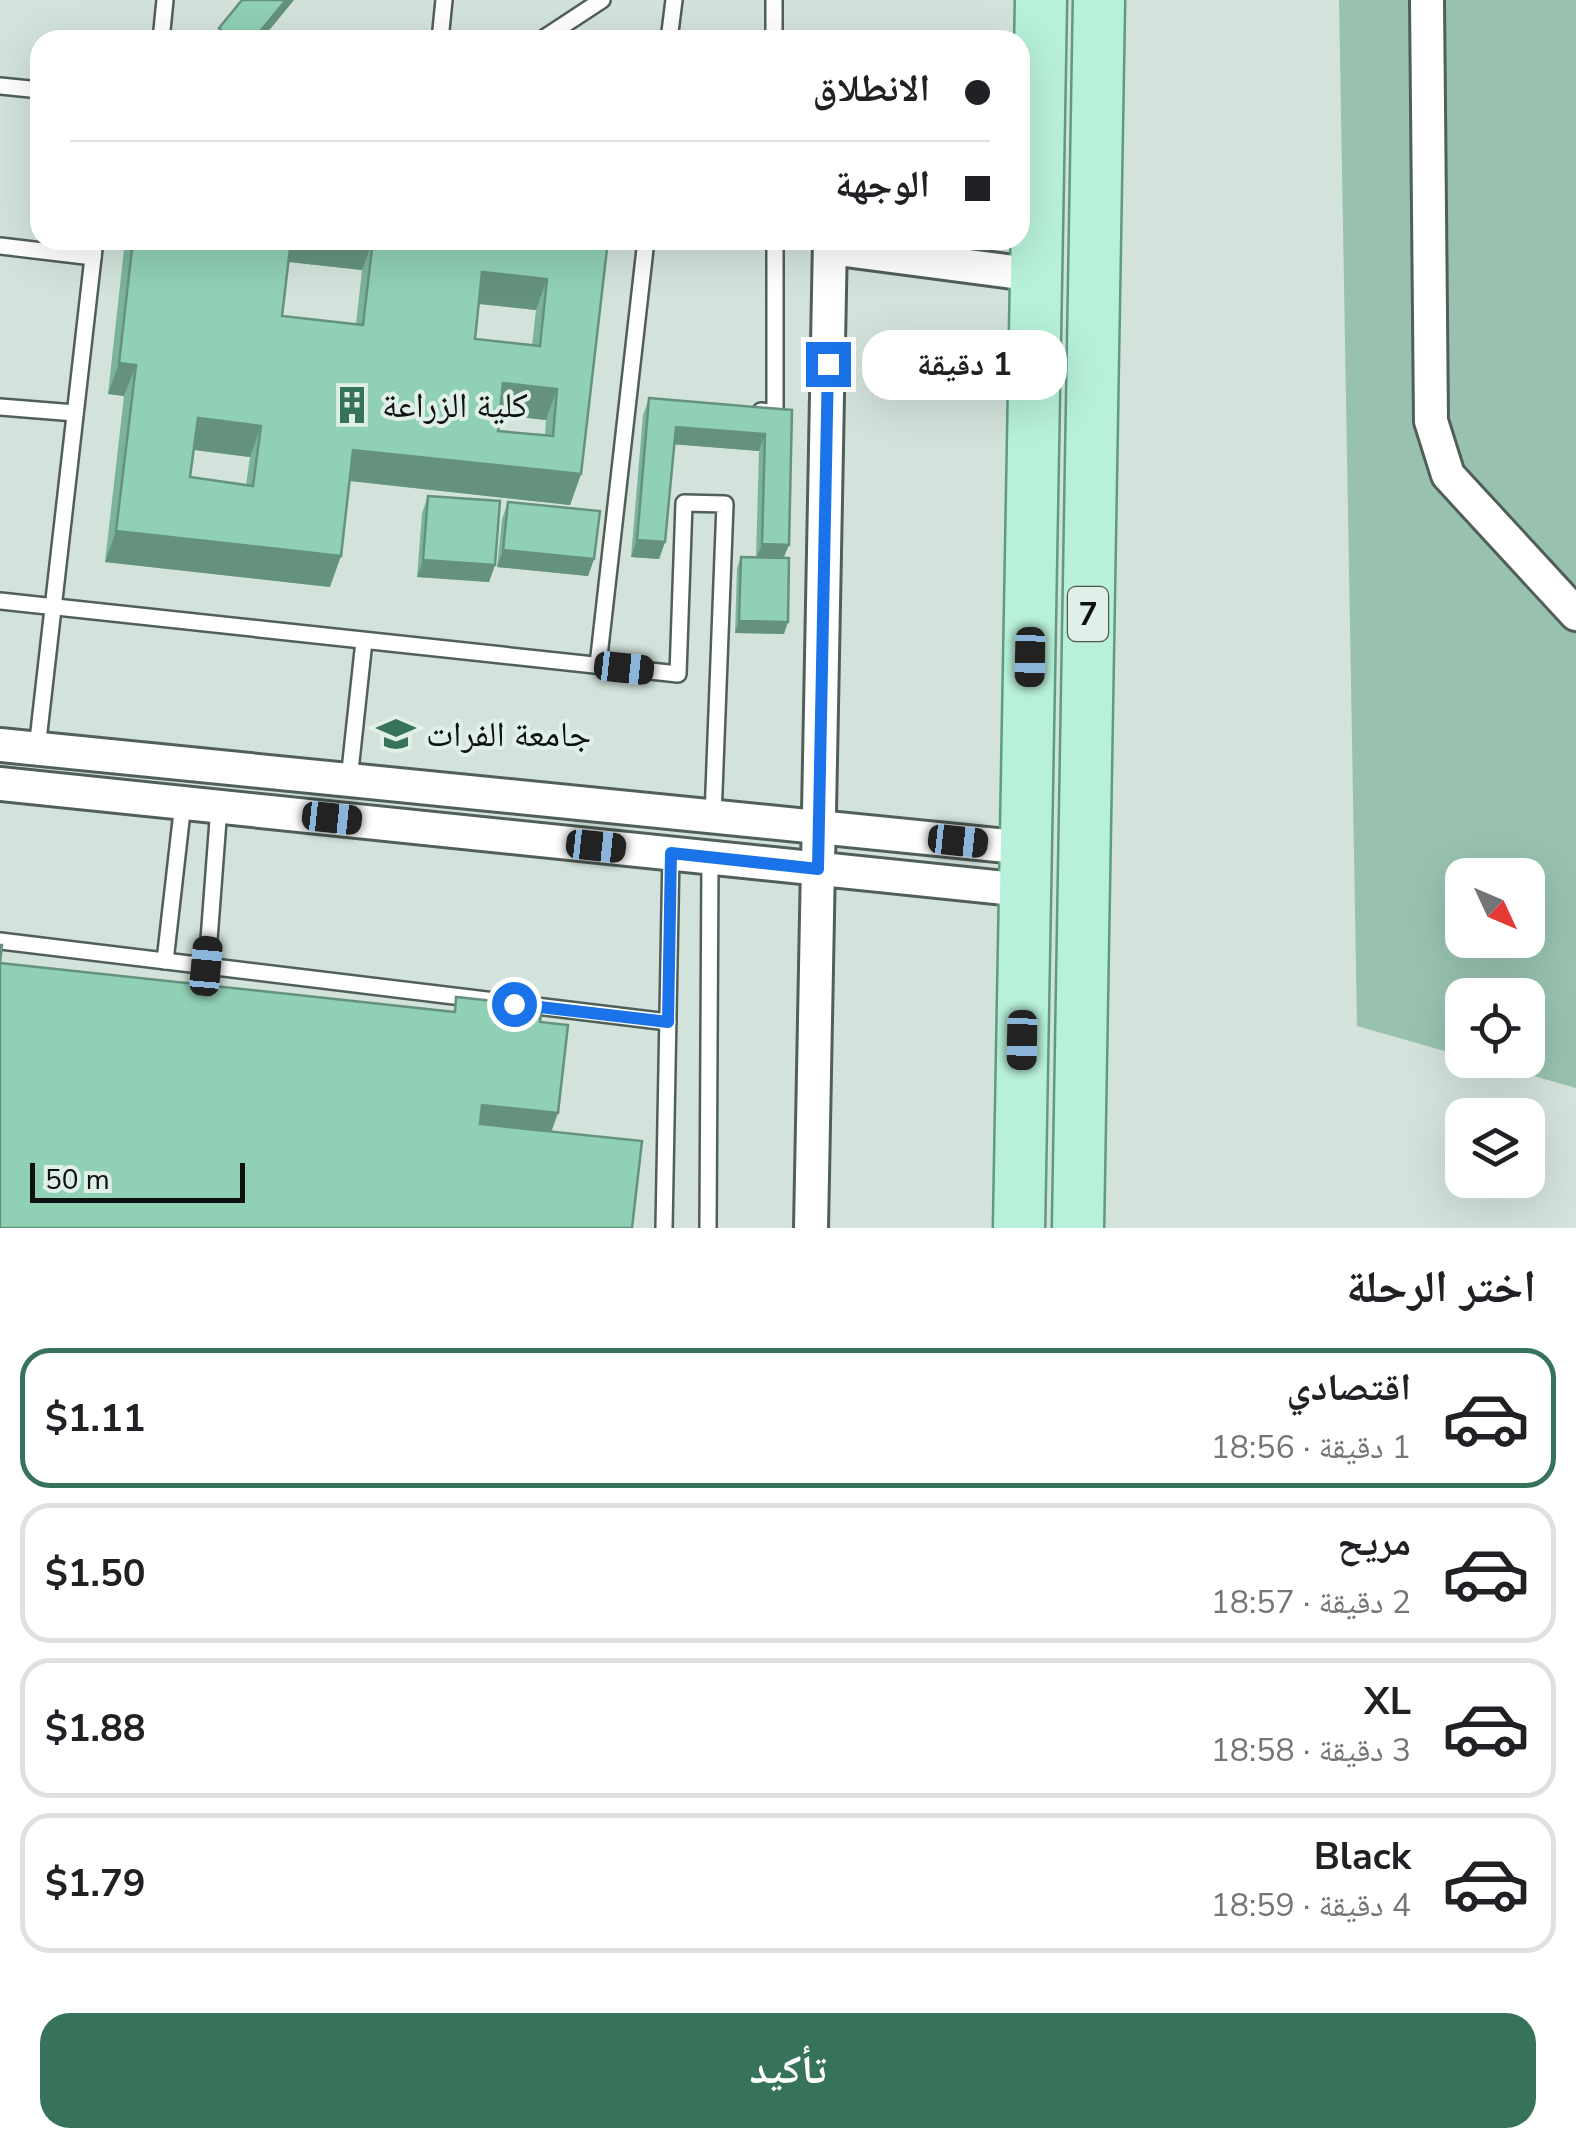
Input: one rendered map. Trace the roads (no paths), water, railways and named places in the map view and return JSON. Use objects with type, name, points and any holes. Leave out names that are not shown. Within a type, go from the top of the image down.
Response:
[{"type":"main road","name":"7","points":[[1019,1228],[1042,0]]},
{"type":"main road","name":"7","points":[[1078,1228],[1098,0]]},
{"type":"street","points":[[1427,0],[1431,421],[1448,475],[1576,614]]},
{"type":"street","points":[[812,1228],[830,250]]},
{"type":"street","points":[[870,250],[1037,275]]},
{"type":"street","points":[[0,745],[819,827],[1025,869]]},
{"type":"street","points":[[0,784],[818,869],[1025,869]]},
{"type":"lane","points":[[162,30],[166,0]]},
{"type":"lane","points":[[441,30],[444,0]]},
{"type":"lane","points":[[556,30],[602,0]]},
{"type":"lane","points":[[670,30],[674,0]]},
{"type":"lane","points":[[774,0],[774,30]]},
{"type":"lane","points":[[0,86],[30,89]]},
{"type":"lane","points":[[0,246],[30,247]]},
{"type":"lane","points":[[37,749],[94,250]]},
{"type":"lane","points":[[598,665],[645,250]]},
{"type":"lane","points":[[738,409],[775,412],[775,250]]},
{"type":"lane","points":[[628,398],[646,400]]},
{"type":"lane","points":[[0,407],[76,413]]},
{"type":"lane","points":[[0,601],[678,674],[684,503],[726,504],[713,816]]},
{"type":"lane","points":[[349,780],[364,640]]},
{"type":"lane","points":[[165,961],[182,803]]},
{"type":"lane","points":[[206,966],[220,806]]},
{"type":"lane","points":[[664,1228],[671,853]]},
{"type":"lane","points":[[708,1228],[710,858]]},
{"type":"lane","points":[[0,942],[668,1022]]},
{"type":"place","name":"كلية الزراعة","points":[[352,405]]},
{"type":"place","name":"جامعة الفرات","points":[[396,734]]}]
